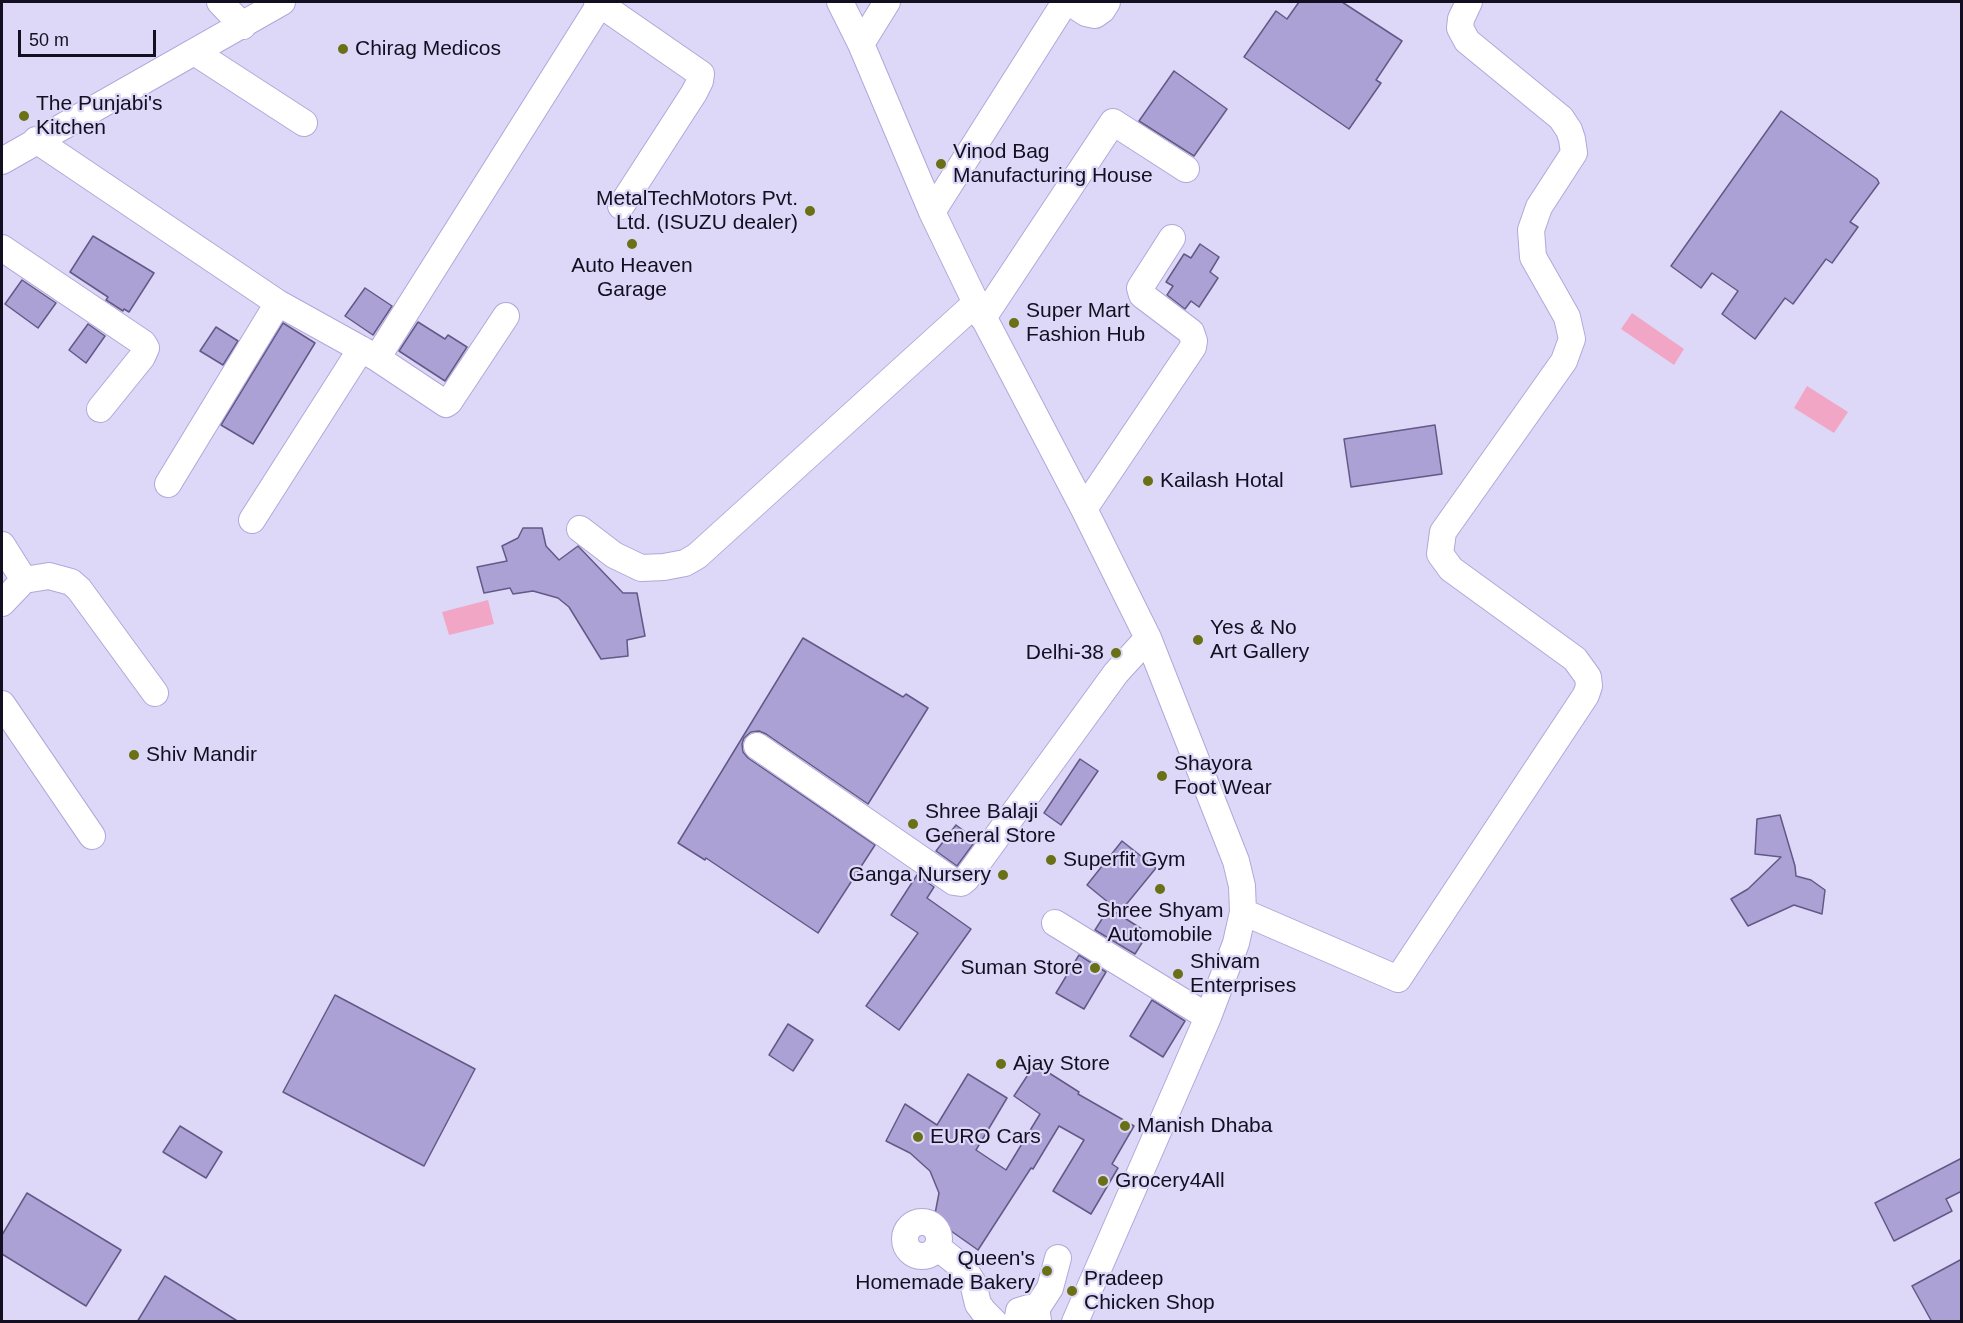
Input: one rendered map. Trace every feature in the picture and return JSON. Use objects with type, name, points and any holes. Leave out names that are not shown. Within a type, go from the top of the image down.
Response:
[{"type":"street","points":[[220,2],[243,26]]},
{"type":"street","points":[[2,161],[282,2]]},
{"type":"street","points":[[840,2],[861,44],[932,212],[979,311],[1084,508],[1148,638],[1236,861],[1242,886],[1243,912],[1236,943],[1208,1017],[1074,1322]]},
{"type":"street","points":[[861,44],[887,2]]},
{"type":"street","points":[[932,212],[1065,6],[1095,15],[1107,2]]},
{"type":"street","points":[[1243,912],[1398,979],[1586,695],[1589,686],[1588,677],[1575,659],[1451,569],[1440,554],[1443,532],[1564,361],[1572,339],[1567,317],[1533,257],[1531,230],[1539,207],[1574,153],[1572,139],[1561,118],[1467,41],[1460,28],[1461,19],[1469,2]]},
{"type":"street","points":[[252,519],[369,354],[598,3],[701,74],[694,93],[621,206]]},
{"type":"street","points":[[196,52],[304,123]]},
{"type":"street","points":[[579,529],[614,555],[641,568],[664,567],[691,560],[979,311],[1113,122],[1186,169]]},
{"type":"street","points":[[36,140],[278,303],[369,354],[446,404],[506,316]]},
{"type":"street","points":[[1084,508],[1193,347],[1191,332],[1142,294],[1140,288],[1172,238]]},
{"type":"street","points":[[2,248],[144,343],[146,348],[142,357],[100,409]]},
{"type":"street","points":[[168,484],[278,303]]},
{"type":"street","points":[[2,545],[24,580]]},
{"type":"street","points":[[2,603],[24,580],[49,576],[71,582],[79,589],[155,693]]},
{"type":"street","points":[[757,746],[954,882],[961,883],[1116,673],[1148,638]]},
{"type":"street","points":[[2,704],[92,836]]},
{"type":"street","points":[[1054,923],[1208,1017]]},
{"type":"street","points":[[937,1247],[961,1266],[968,1275],[973,1283],[978,1304],[994,1322]]},
{"type":"street","points":[[1030,1318],[1054,1279],[1058,1258]]},
{"type":"shaded area","points":[[1632,313],[1684,349],[1674,365],[1621,329]]},
{"type":"shaded area","points":[[1807,386],[1848,412],[1834,433],[1794,408]]},
{"type":"shaded area","points":[[488,600],[494,624],[449,635],[442,612]]},
{"type":"building","points":[[1299,2],[1342,2],[1402,41],[1376,80],[1381,83],[1349,129],[1244,57],[1276,11],[1287,19]]},
{"type":"building","points":[[1174,71],[1227,109],[1194,156],[1139,121]]},
{"type":"building","points":[[1781,111],[1877,179],[1879,183],[1850,222],[1858,227],[1832,263],[1826,259],[1793,304],[1785,298],[1755,339],[1722,314],[1738,291],[1712,273],[1701,288],[1671,266]]},
{"type":"building","points":[[93,236],[154,273],[129,312],[124,309],[123,311],[106,300],[108,297],[70,272]]},
{"type":"building","points":[[1200,244],[1219,257],[1210,272],[1218,278],[1199,307],[1191,301],[1185,309],[1167,295],[1173,286],[1166,282],[1184,254],[1191,258]]},
{"type":"building","points":[[22,280],[56,303],[38,328],[5,304]]},
{"type":"building","points":[[365,288],[392,306],[373,335],[345,316]]},
{"type":"building","points":[[418,322],[445,339],[448,335],[467,347],[445,381],[399,351]]},
{"type":"building","points":[[283,323],[315,343],[253,444],[221,425]]},
{"type":"building","points":[[88,324],[105,336],[86,363],[69,350]]},
{"type":"building","points":[[216,327],[238,341],[223,365],[200,351]]},
{"type":"building","points":[[1435,425],[1442,474],[1351,487],[1344,439]]},
{"type":"building","points":[[523,528],[542,528],[546,546],[559,560],[578,546],[623,593],[637,593],[645,636],[627,640],[628,656],[601,659],[569,607],[558,598],[533,591],[513,594],[510,588],[484,593],[477,567],[507,561],[502,546],[518,538]]},
{"type":"building","points":[[803,638],[903,697],[906,694],[928,708],[868,804],[766,734],[759,731],[751,732],[744,738],[743,752],[748,758],[875,845],[818,933],[706,858],[705,860],[678,843]]},
{"type":"building","points":[[1080,759],[1098,771],[1061,825],[1044,813]]},
{"type":"building","points":[[1780,815],[1796,876],[1811,880],[1825,890],[1822,914],[1794,905],[1748,926],[1731,899],[1748,889],[1781,857],[1755,854],[1757,819]]},
{"type":"building","points":[[956,825],[976,840],[957,866],[936,851]]},
{"type":"building","points":[[1122,841],[1156,868],[1120,912],[1087,885]]},
{"type":"building","points":[[917,875],[934,887],[927,898],[971,929],[899,1030],[866,1006],[918,933],[891,915]]},
{"type":"building","points":[[1109,908],[1148,933],[1135,954],[1095,930]]},
{"type":"building","points":[[1079,955],[1106,972],[1084,1009],[1056,993]]},
{"type":"building","points":[[335,995],[475,1069],[424,1166],[283,1092]]},
{"type":"building","points":[[1152,1000],[1185,1021],[1163,1057],[1130,1036]]},
{"type":"building","points":[[788,1024],[813,1040],[793,1071],[769,1055]]},
{"type":"building","points":[[1035,1064],[1079,1092],[1078,1094],[1134,1126],[1112,1164],[1118,1168],[1091,1214],[1053,1191],[1084,1140],[1059,1126],[978,1250],[934,1219],[939,1193],[930,1171],[910,1153],[886,1141],[905,1104],[937,1125],[968,1074],[1007,1098],[976,1150],[1006,1170],[1040,1114],[1014,1096]]},
{"type":"building","points":[[180,1126],[222,1152],[206,1178],[163,1152]]},
{"type":"building","points":[[1962,1158],[1962,1191],[1946,1199],[1952,1211],[1894,1241],[1875,1203]]},
{"type":"building","points":[[27,1193],[121,1250],[86,1306],[2,1254],[2,1235]]},
{"type":"building","points":[[1962,1259],[1962,1322],[1932,1322],[1912,1286]]},
{"type":"building","points":[[165,1276],[239,1322],[137,1322]]},
{"type":"place","name":"Chirag Medicos","points":[[343,49]]},
{"type":"place","name":"The Punjabi's Kitchen","points":[[24,116]]},
{"type":"place","name":"Vinod Bag Manufacturing House","points":[[941,164]]},
{"type":"place","name":"MetalTechMotors Pvt. Ltd. (ISUZU dealer)","points":[[810,211]]},
{"type":"place","name":"Auto Heaven Garage","points":[[632,244]]},
{"type":"place","name":"Super Mart Fashion Hub","points":[[1014,323]]},
{"type":"place","name":"Kailash Hotal","points":[[1148,481]]},
{"type":"place","name":"Yes & No Art Gallery","points":[[1198,640]]},
{"type":"place","name":"Delhi-38","points":[[1116,653]]},
{"type":"place","name":"Shiv Mandir","points":[[134,755]]},
{"type":"place","name":"Shayora Foot Wear","points":[[1162,776]]},
{"type":"place","name":"Shree Balaji General Store","points":[[913,824]]},
{"type":"place","name":"Superfit Gym","points":[[1051,860]]},
{"type":"place","name":"Ganga Nursery","points":[[1003,875]]},
{"type":"place","name":"Shree Shyam Automobile","points":[[1160,889]]},
{"type":"place","name":"Suman Store","points":[[1095,968]]},
{"type":"place","name":"Shivam Enterprises","points":[[1178,974]]},
{"type":"place","name":"Ajay Store","points":[[1001,1064]]},
{"type":"place","name":"Manish Dhaba","points":[[1125,1126]]},
{"type":"place","name":"EURO Cars","points":[[918,1137]]},
{"type":"place","name":"Grocery4All","points":[[1103,1181]]},
{"type":"place","name":"Queen's Homemade Bakery","points":[[1047,1271]]},
{"type":"place","name":"Pradeep Chicken Shop","points":[[1072,1291]]}]
